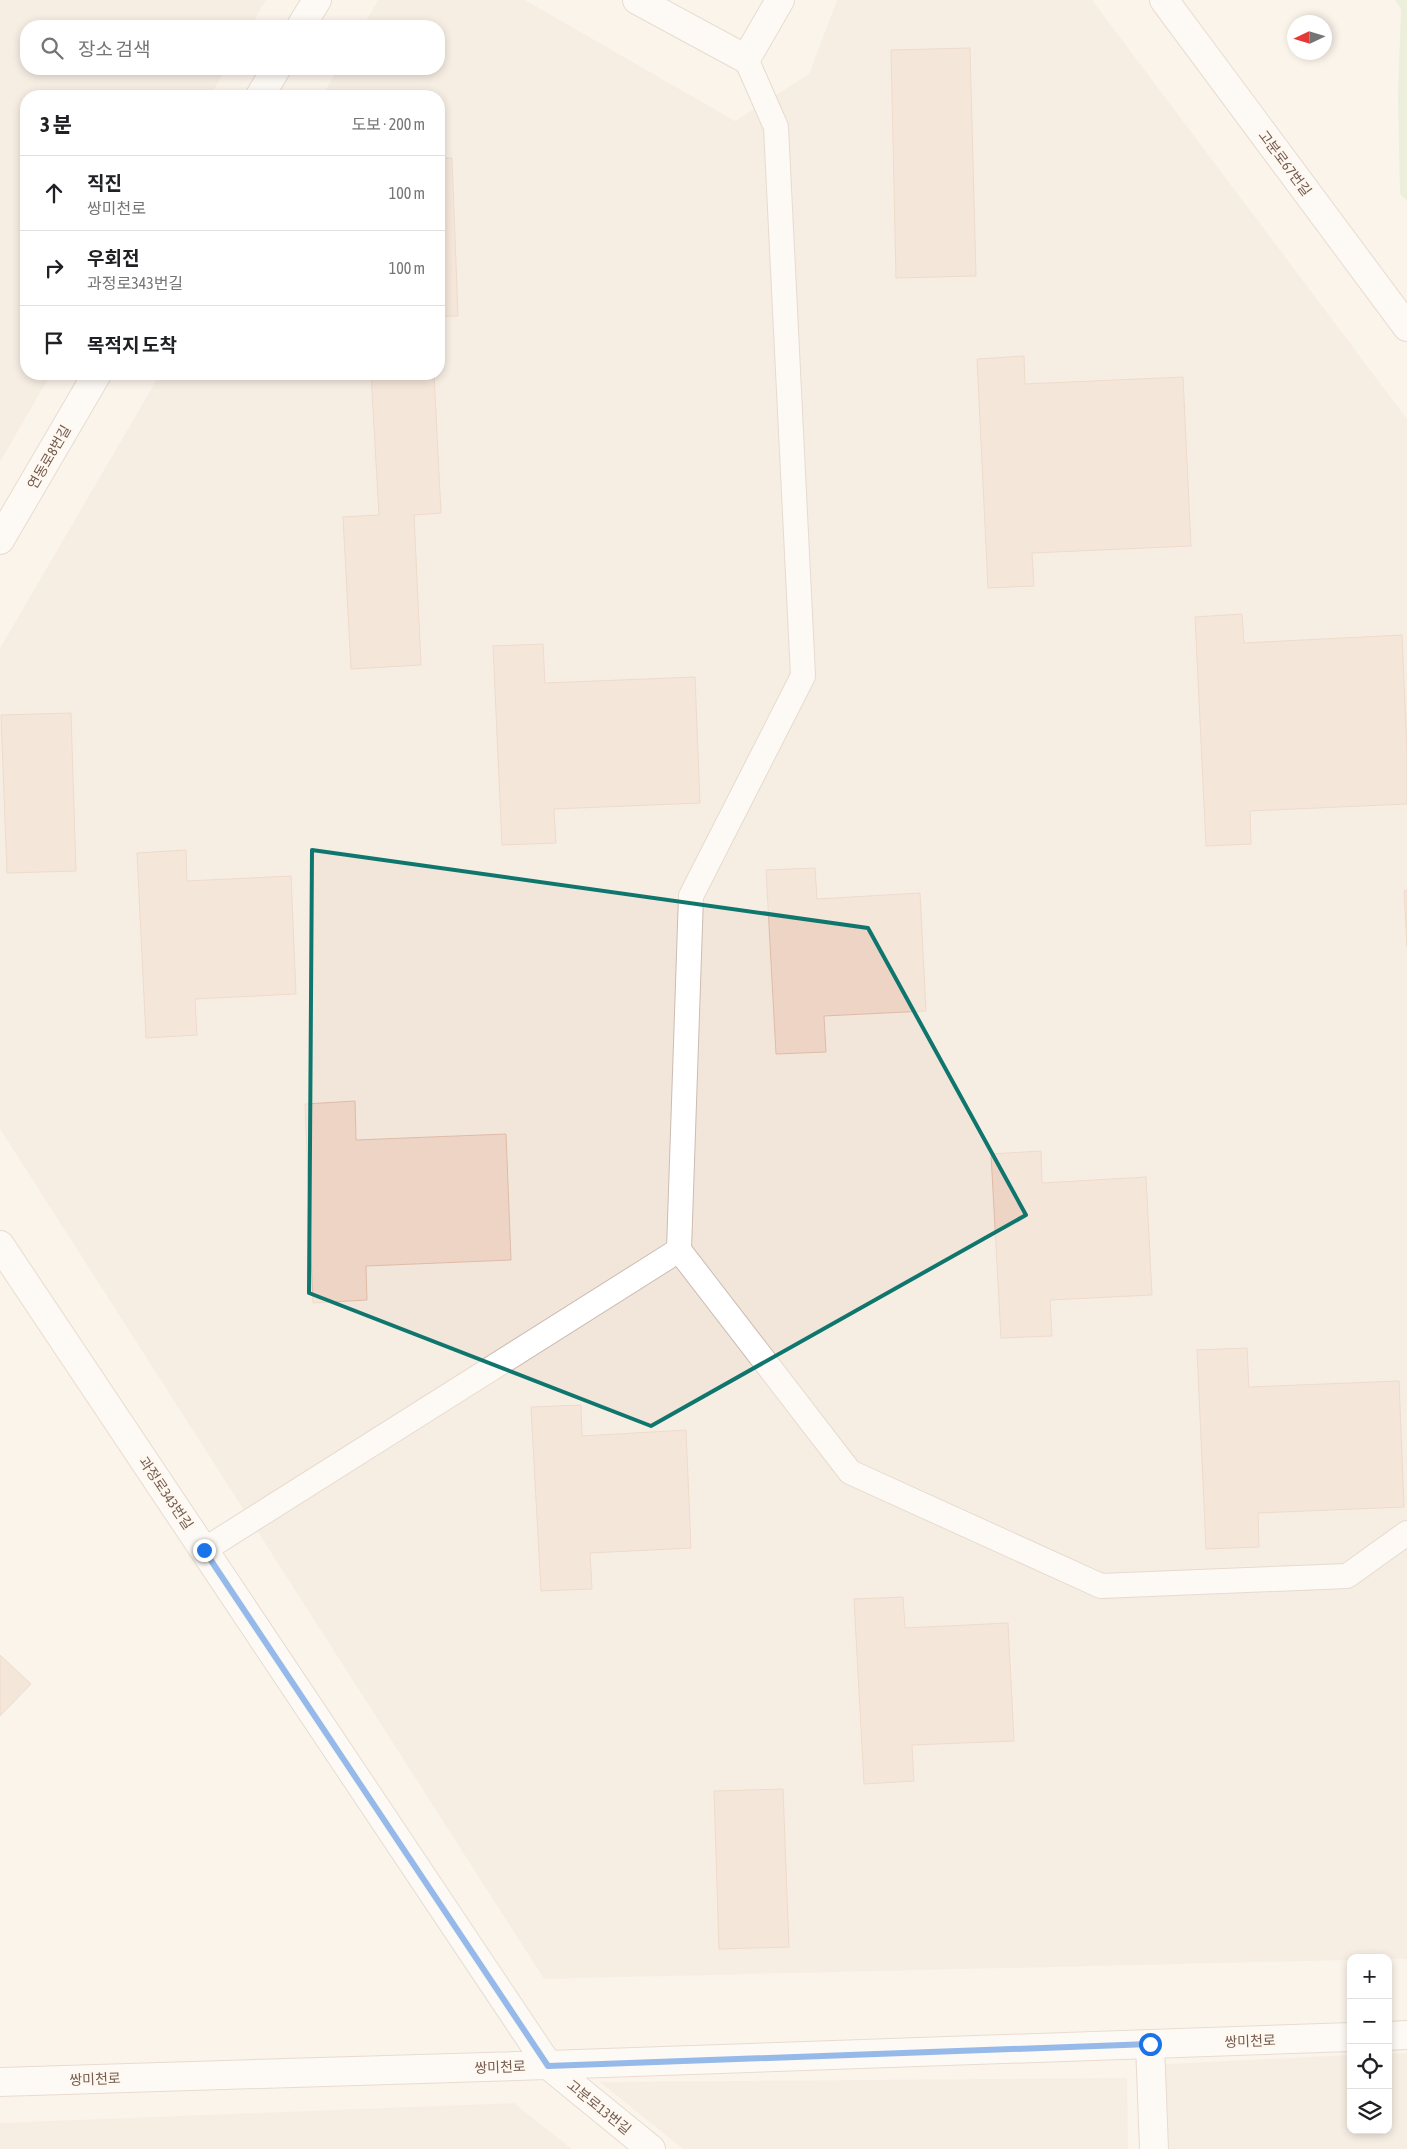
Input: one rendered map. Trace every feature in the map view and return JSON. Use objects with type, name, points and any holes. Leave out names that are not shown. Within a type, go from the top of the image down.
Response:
[{"type":"street","points":[[305,20],[317,0]]},
{"type":"street","points":[[638,0],[746,58],[780,0]]},
{"type":"street","name":"고분로67번길","points":[[1164,0],[1407,327]]},
{"type":"street","points":[[264,90],[272,75]]},
{"type":"street","name":"연동로8번길","points":[[0,540],[93,380]]},
{"type":"street","name":"과정로343번길","points":[[0,1245],[548,2066]]},
{"type":"street","points":[[1392,2036],[1407,2035]]},
{"type":"street","name":"쌍미천로","points":[[0,2082],[548,2066],[1347,2037]]},
{"type":"street","points":[[1150,2044],[1154,2149]]},
{"type":"street","name":"고분로13번길","points":[[548,2066],[651,2149]]},
{"type":"lane","points":[[746,58],[776,127],[803,676],[691,896],[679,1250],[850,1472],[1101,1586],[1347,1576],[1407,1533]]},
{"type":"lane","points":[[204,1550],[679,1250]]},
{"type":"highlighted area","points":[[312,850],[868,928],[1026,1215],[651,1426],[309,1293]]},
{"type":"shaded area","points":[[0,0],[266,0],[254,20],[20,20],[20,75],[222,75],[214,90],[20,90],[20,380],[48,380],[0,462]]},
{"type":"shaded area","points":[[378,0],[525,0],[735,121],[809,74],[837,0],[1092,0],[1407,419],[1407,1959],[1392,1959],[1392,1954],[1347,1954],[1347,1960],[544,1979],[0,1129],[0,648],[156,380],[445,380],[445,90],[326,90],[334,75],[445,75],[445,20],[366,20]]},
{"type":"shaded area","points":[[1407,2053],[1407,2149],[1169,2149],[1165,2064],[1347,2055],[1347,2134],[1392,2134],[1392,2054]]},
{"type":"shaded area","points":[[1127,2078],[1128,2149],[683,2149],[600,2082]]},
{"type":"shaded area","points":[[514,2103],[572,2149],[0,2149],[0,2123]]},
{"type":"green space","points":[[1395,0],[1407,0],[1407,201],[1400,194],[1398,95],[1401,9]]},
{"type":"building","points":[[970,48],[976,276],[896,278],[891,50]]},
{"type":"building","points":[[445,158],[452,158],[458,316],[445,316]]},
{"type":"building","points":[[1024,356],[1025,384],[1183,377],[1191,546],[1032,553],[1034,586],[988,588],[977,359]]},
{"type":"building","points":[[371,380],[434,380],[441,513],[414,515],[421,665],[351,669],[343,517],[379,515]]},
{"type":"building","points":[[1242,614],[1244,643],[1402,635],[1407,750],[1407,804],[1250,811],[1251,844],[1206,846],[1195,617]]},
{"type":"building","points":[[543,644],[545,683],[695,677],[700,803],[554,809],[556,843],[502,845],[493,646]]},
{"type":"building","points":[[71,713],[76,871],[7,873],[1,715]]},
{"type":"building","points":[[186,850],[187,881],[291,876],[296,994],[195,999],[197,1035],[146,1038],[137,853]]},
{"type":"building","points":[[815,868],[817,899],[920,893],[926,1011],[824,1016],[826,1052],[776,1054],[766,870]]},
{"type":"building","points":[[1407,890],[1407,947],[1404,891]]},
{"type":"building","points":[[355,1101],[356,1140],[506,1134],[511,1260],[366,1266],[367,1300],[313,1303],[305,1104]]},
{"type":"building","points":[[1041,1151],[1042,1183],[1146,1177],[1152,1295],[1050,1300],[1052,1336],[1001,1338],[991,1154]]},
{"type":"building","points":[[1247,1348],[1249,1387],[1399,1381],[1404,1507],[1258,1513],[1259,1547],[1206,1549],[1197,1350]]},
{"type":"building","points":[[581,1405],[582,1436],[686,1430],[691,1548],[590,1553],[592,1589],[541,1591],[531,1407]]},
{"type":"building","points":[[903,1597],[905,1628],[1008,1623],[1014,1741],[912,1745],[914,1781],[864,1784],[854,1599]]},
{"type":"building","points":[[0,1655],[31,1684],[0,1716]]},
{"type":"building","points":[[783,1789],[789,1947],[719,1949],[714,1791]]},
{"type":"route","points":[[204,1550],[548,2066],[1150,2044]]}]
